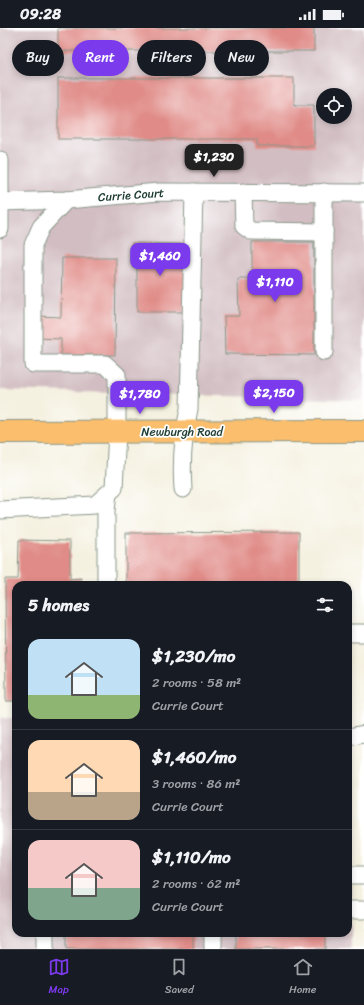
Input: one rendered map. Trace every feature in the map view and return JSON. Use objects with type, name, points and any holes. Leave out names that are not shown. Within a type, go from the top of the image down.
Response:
[{"type":"main road","name":"Newburgh Road","points":[[0,432],[364,431]]},
{"type":"street","points":[[0,160],[0,229]]},
{"type":"street","name":"Currie Court","points":[[0,202],[66,200],[159,192],[364,193]]},
{"type":"street","points":[[182,489],[181,462],[184,432],[189,409],[194,192]]},
{"type":"street","points":[[243,192],[244,226],[251,231],[324,232]]},
{"type":"street","points":[[324,192],[324,352]]},
{"type":"street","points":[[0,510],[95,505],[114,488],[117,432],[116,374],[105,364],[33,364],[33,245],[41,227],[66,200]]},
{"type":"street","points":[[106,581],[106,510],[108,494]]},
{"type":"street","points":[[352,633],[364,633]]},
{"type":"street","points":[[352,736],[364,734]]},
{"type":"street","points":[[352,876],[364,875]]},
{"type":"street","points":[[352,910],[364,910]]},
{"type":"street","points":[[45,937],[45,949]]},
{"type":"street","points":[[213,937],[213,949]]},
{"type":"shaded area","points":[[0,28],[364,28],[364,400],[0,390]]},
{"type":"shaded area","points":[[0,718],[12,718],[12,937],[351,937],[351,949],[0,949]]},
{"type":"building","points":[[58,28],[314,28],[314,51],[269,51],[269,40],[214,40],[214,51],[206,51],[206,40],[137,40],[137,51],[129,51],[129,40],[72,40],[72,51],[64,51],[64,40],[58,40]]},
{"type":"building","points":[[58,78],[294,78],[294,105],[314,105],[314,146],[257,146],[257,139],[58,139]]},
{"type":"building","points":[[252,242],[314,242],[314,355],[225,354],[224,316],[239,316],[238,279],[252,279]]},
{"type":"building","points":[[132,243],[185,244],[185,312],[137,312],[137,260],[132,260]]},
{"type":"building","points":[[62,258],[116,258],[115,355],[61,355],[61,339],[37,338],[37,316],[61,317]]},
{"type":"building","points":[[299,532],[299,581],[126,581],[126,533]]},
{"type":"building","points":[[19,540],[70,541],[70,579],[81,578],[81,581],[12,581],[12,701],[6,701],[5,579],[18,579]]},
{"type":"building","points":[[66,937],[193,937],[193,949],[66,949]]},
{"type":"building","points":[[236,937],[325,937],[325,949],[236,949]]}]
